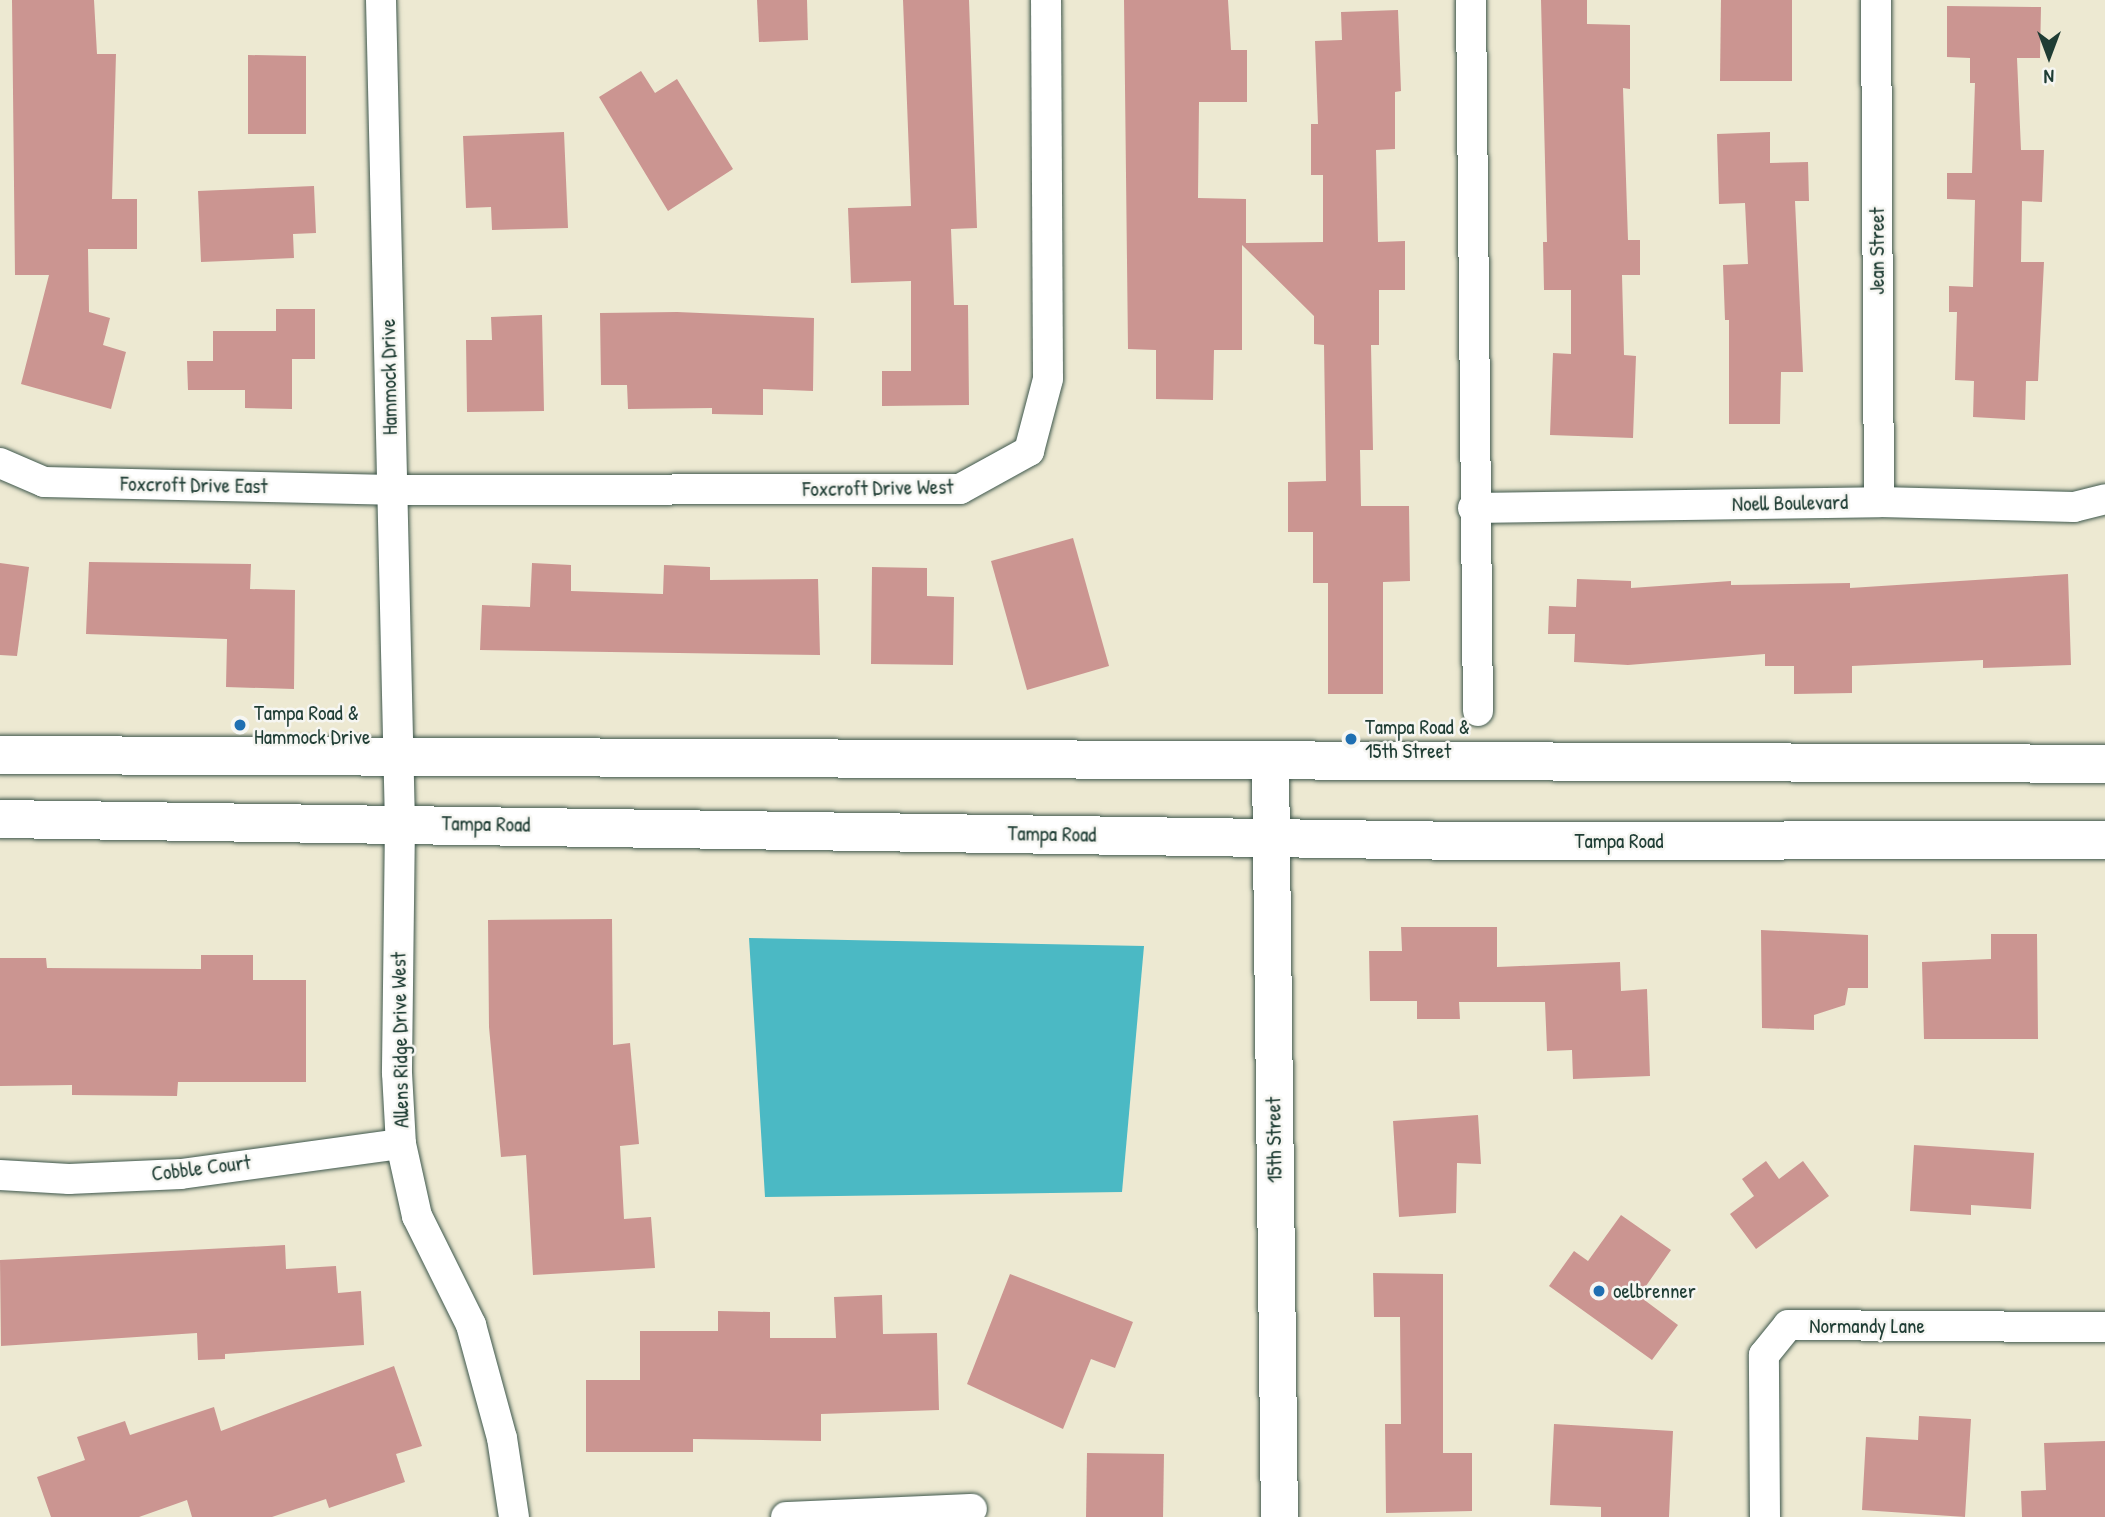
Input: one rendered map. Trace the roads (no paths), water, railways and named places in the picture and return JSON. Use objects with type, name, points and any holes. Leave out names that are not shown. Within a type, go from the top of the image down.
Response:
[{"type":"main road","points":[[0,755],[397,754],[1270,763],[2105,764]]},
{"type":"main road","name":"Tampa Road","points":[[0,819],[400,822],[1271,838],[2105,840]]},
{"type":"street","name":"Hammock Drive","points":[[381,0],[397,754]]},
{"type":"street","name":"Foxcroft Drive West","points":[[391,490],[960,489],[1028,451],[1048,379],[1046,0]]},
{"type":"street","points":[[1471,0],[1473,508],[1478,711]]},
{"type":"street","name":"Jean Street","points":[[1876,0],[1879,502]]},
{"type":"street","name":"Foxcroft Drive East","points":[[0,463],[44,482],[391,490]]},
{"type":"street","name":"Noell Boulevard","points":[[1473,508],[1879,502],[2074,507],[2105,499]]},
{"type":"street","name":"Allens Ridge Drive West","points":[[397,754],[400,822],[397,1073],[401,1144],[418,1216],[471,1325],[502,1438],[514,1517]]},
{"type":"street","name":"15th Street","points":[[1270,763],[1279,1517]]},
{"type":"street","name":"Cobble Court","points":[[0,1175],[69,1179],[181,1174],[401,1144]]},
{"type":"street","name":"Normandy Lane","points":[[1765,1517],[1765,1355],[1788,1325],[2105,1327]]},
{"type":"street","points":[[786,1517],[972,1508]]},
{"type":"water","points":[[749,938],[1144,946],[1122,1192],[765,1197]]},
{"type":"place","name":"Tampa Road & Hammock Drive","points":[[240,725]]},
{"type":"place","name":"Tampa Road & 15th Street","points":[[1351,739]]},
{"type":"place","name":"oelbrenner","points":[[1599,1291]]}]
